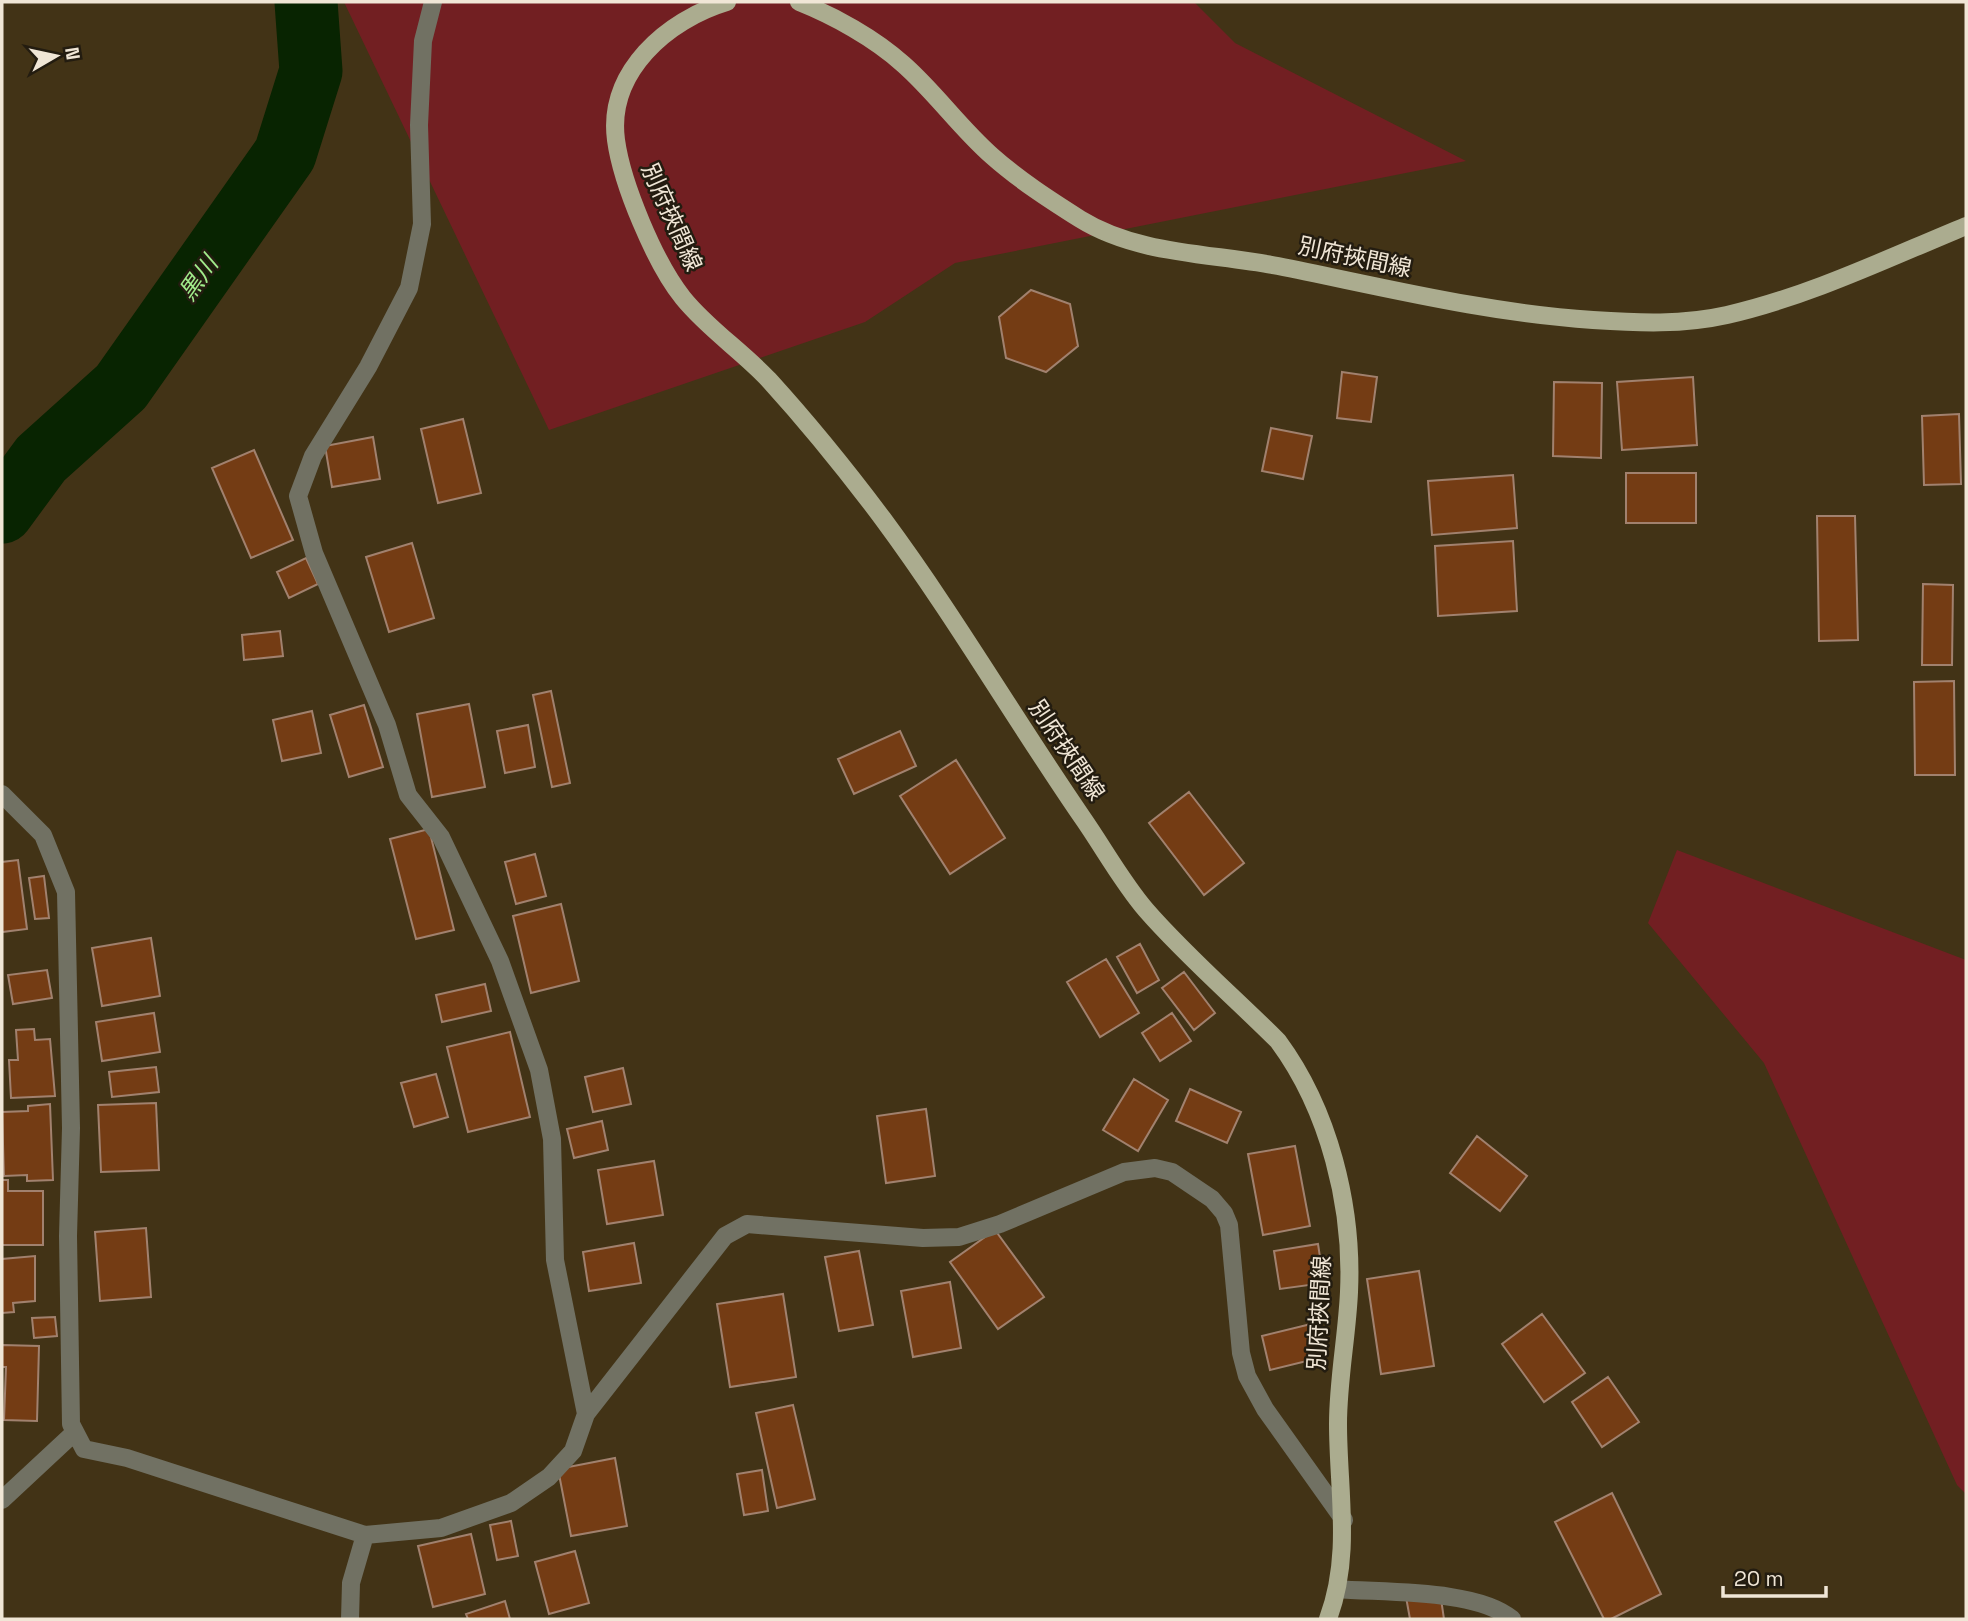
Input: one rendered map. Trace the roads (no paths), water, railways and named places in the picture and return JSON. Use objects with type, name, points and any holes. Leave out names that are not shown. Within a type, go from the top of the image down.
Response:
[{"type":"main road","name":"別府挾間線","points":[[727,2],[692,16],[647,50],[630,70],[620,91],[615,117],[623,174],[682,297],[766,377],[884,520],[1145,909],[1278,1041],[1301,1075],[1327,1140],[1345,1218],[1349,1291],[1338,1421],[1344,1520],[1337,1589],[1328,1619]]},
{"type":"main road","name":"別府挾間線","points":[[799,2],[878,45],[903,64],[989,154],[1016,176],[1093,227],[1134,243],[1266,263],[1484,309],[1538,316],[1657,323],[1726,315],[1781,299],[1966,226]]},
{"type":"street","points":[[433,2],[423,41],[419,125],[422,224],[409,288],[368,367],[313,456],[298,496],[314,553],[387,725],[408,795],[441,837],[500,961],[539,1070],[552,1139],[555,1260],[586,1414]]},
{"type":"street","points":[[2,794],[43,835],[66,892],[71,1128],[68,1236],[71,1424],[84,1449],[127,1458],[365,1535],[441,1528],[511,1503],[549,1477],[572,1451],[586,1414],[725,1236],[747,1224],[923,1238],[959,1237],[1000,1224],[1124,1172],[1155,1168],[1183,1179],[1212,1199],[1224,1213],[1229,1226],[1241,1353],[1247,1376],[1265,1409],[1344,1520]]},
{"type":"street","points":[[2,1500],[75,1432]]},
{"type":"street","points":[[350,1619],[351,1583],[365,1535]]},
{"type":"street","points":[[1337,1589],[1469,1600],[1498,1608],[1512,1619]]},
{"type":"waterway","name":"黒川","points":[[2,512],[41,459],[121,387],[285,154],[311,71],[306,2]]}]
